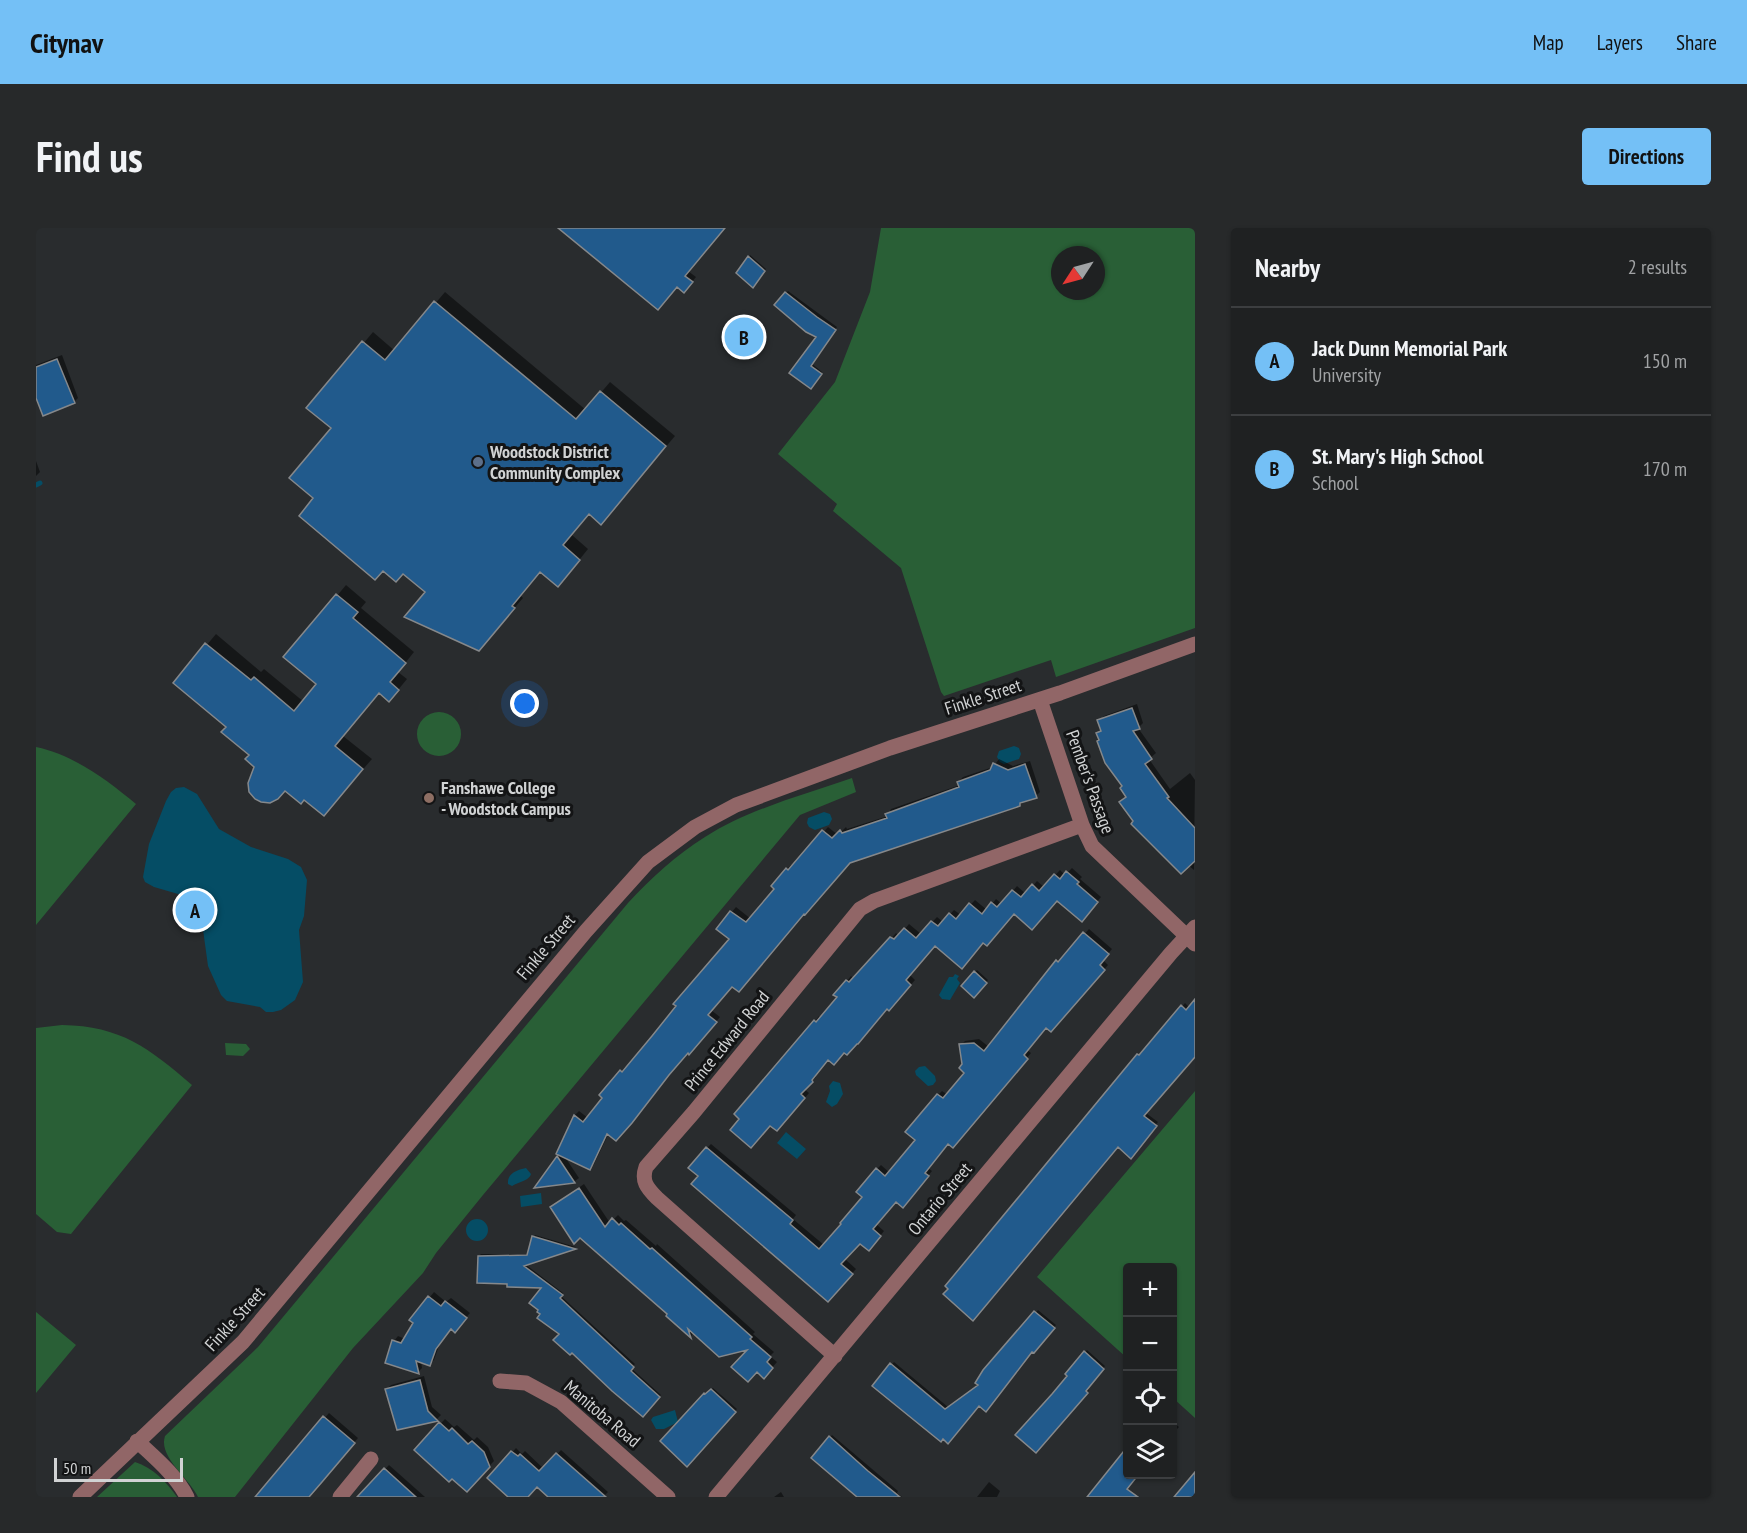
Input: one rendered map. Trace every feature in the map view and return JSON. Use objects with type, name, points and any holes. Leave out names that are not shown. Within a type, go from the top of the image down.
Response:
[{"type":"street","name":"Finkle Street","points":[[80,1497],[243,1342],[586,930],[633,876],[664,848],[695,827],[736,805],[901,745],[1040,700],[1195,644]]},
{"type":"street","name":"Pember's Passage","points":[[1040,700],[1082,825],[1096,852],[1192,936]]},
{"type":"street","name":"Prince Edward Road","points":[[834,1356],[657,1198],[644,1181],[646,1167],[694,1112],[860,909],[874,901],[1082,825]]},
{"type":"street","name":"Ontario Street","points":[[716,1497],[1192,936]]},
{"type":"street","name":"Manitoba Road","points":[[500,1382],[526,1383],[561,1402],[669,1497]]},
{"type":"street","points":[[137,1441],[162,1465],[182,1488],[186,1497]]},
{"type":"street","points":[[340,1497],[371,1459]]},
{"type":"green space","points":[[881,228],[1195,228],[1195,628],[1056,677],[1051,660],[944,696],[901,568],[833,511],[837,504],[778,454],[835,382],[870,292]]},
{"type":"green space","points":[[439,712],[455,718],[461,734],[455,750],[439,756],[423,750],[417,734],[423,718]]},
{"type":"green space","points":[[36,747],[77,762],[136,804],[36,925]]},
{"type":"green space","points":[[852,778],[856,792],[800,815],[483,1195],[436,1253],[423,1273],[353,1348],[235,1497],[198,1497],[170,1460],[164,1444],[165,1436],[258,1347],[628,903],[674,859],[722,827],[777,803]]},
{"type":"green space","points":[[62,1025],[83,1026],[118,1035],[148,1050],[192,1085],[71,1234],[57,1232],[36,1214],[36,1028]]},
{"type":"green space","points":[[225,1043],[246,1044],[250,1049],[243,1056],[226,1055]]},
{"type":"green space","points":[[1195,1091],[1195,1418],[1177,1402],[1177,1263],[1123,1263],[1123,1354],[1037,1277]]},
{"type":"green space","points":[[36,1312],[76,1345],[36,1393]]},
{"type":"green space","points":[[135,1462],[159,1476],[177,1497],[97,1497]]},
{"type":"water","points":[[1014,746],[1019,748],[1021,754],[1019,759],[1004,764],[1000,762],[997,757],[999,751]]},
{"type":"water","points":[[184,787],[197,794],[219,829],[251,847],[288,859],[301,867],[307,880],[304,916],[299,930],[303,982],[295,1000],[281,1010],[266,1012],[260,1007],[227,1001],[221,995],[208,966],[201,915],[195,903],[185,896],[145,882],[143,877],[149,844],[166,801],[176,788]]},
{"type":"water","points":[[824,812],[830,814],[832,819],[829,825],[815,830],[809,827],[808,818]]},
{"type":"water","points":[[955,974],[959,976],[957,979],[960,983],[950,1000],[942,999],[939,995],[949,977]]},
{"type":"water","points":[[925,1066],[935,1076],[936,1081],[933,1085],[928,1086],[916,1075],[915,1071],[919,1067]]},
{"type":"water","points":[[833,1081],[840,1083],[843,1094],[837,1104],[832,1107],[826,1102],[830,1091],[829,1086]]},
{"type":"water","points":[[786,1132],[806,1149],[797,1159],[777,1143]]},
{"type":"water","points":[[526,1168],[531,1174],[529,1178],[512,1186],[508,1184],[511,1175]]},
{"type":"water","points":[[541,1193],[542,1204],[521,1207],[520,1196]]},
{"type":"water","points":[[477,1219],[485,1222],[488,1230],[485,1238],[477,1241],[469,1238],[466,1230],[469,1222]]},
{"type":"water","points":[[675,1410],[678,1422],[664,1429],[656,1429],[651,1420],[653,1417]]},
{"type":"building","points":[[558,228],[725,228],[685,276],[693,282],[684,293],[677,287],[658,310]]},
{"type":"building","points":[[748,256],[765,271],[753,288],[736,273]]},
{"type":"building","points":[[785,292],[836,330],[811,366],[822,374],[811,389],[789,373],[816,337],[806,332],[774,305]]},
{"type":"building","name":"Woodstock District Community Complex","points":[[434,301],[576,419],[600,391],[666,446],[601,525],[589,514],[563,545],[580,560],[558,587],[540,572],[512,606],[515,608],[479,651],[404,617],[425,592],[403,574],[396,582],[383,571],[375,580],[299,516],[313,498],[289,478],[331,428],[306,408],[362,341],[385,360]]},
{"type":"building","points":[[57,359],[75,403],[43,416],[36,398],[36,367]]},
{"type":"building","points":[[336,594],[358,612],[353,618],[406,663],[390,682],[399,690],[389,702],[379,693],[335,746],[363,769],[324,816],[304,800],[301,804],[285,791],[278,799],[270,803],[255,799],[249,792],[248,783],[254,767],[245,759],[249,755],[221,732],[226,727],[173,683],[205,643],[251,680],[254,677],[294,711],[316,684],[283,657]]},
{"type":"building","points":[[1132,708],[1140,729],[1133,731],[1152,759],[1145,764],[1169,797],[1167,798],[1195,828],[1195,861],[1181,874],[1131,824],[1133,821],[1119,802],[1126,797],[1120,788],[1122,786],[1105,763],[1097,741],[1099,740],[1096,733],[1101,731],[1097,720]]},
{"type":"building","points":[[993,763],[1008,770],[1025,764],[1037,798],[1020,803],[1020,806],[850,863],[739,992],[732,987],[708,1015],[717,1022],[669,1075],[616,1141],[607,1134],[590,1170],[556,1154],[574,1115],[583,1122],[602,1098],[599,1095],[652,1036],[676,1006],[673,1004],[729,939],[716,929],[730,911],[746,922],[774,889],[771,886],[822,830],[832,838],[840,830],[842,833],[887,818],[885,814],[959,787],[957,782],[990,770]]},
{"type":"building","points":[[1066,871],[1098,902],[1082,922],[1057,901],[1032,930],[1014,914],[987,946],[983,943],[962,969],[935,946],[906,980],[911,985],[889,1011],[887,1009],[847,1055],[844,1053],[834,1065],[828,1060],[812,1080],[813,1082],[801,1094],[805,1098],[777,1131],[770,1126],[751,1148],[730,1130],[739,1119],[734,1114],[814,1020],[816,1022],[837,997],[833,995],[846,980],[849,982],[890,937],[894,939],[904,928],[916,938],[931,921],[938,926],[949,913],[956,919],[969,903],[982,914],[991,902],[997,907],[1012,890],[1021,897],[1032,884],[1039,891],[1054,874],[1060,879]]},
{"type":"building","points":[[1083,932],[1109,954],[1100,965],[1105,970],[1051,1032],[1046,1028],[1024,1055],[1028,1059],[953,1148],[948,1144],[925,1173],[929,1176],[903,1208],[896,1202],[873,1229],[881,1236],[869,1251],[860,1244],[841,1264],[853,1274],[828,1302],[691,1184],[698,1176],[688,1168],[706,1147],[793,1220],[790,1224],[819,1249],[862,1197],[856,1192],[876,1168],[885,1176],[915,1140],[905,1132],[937,1094],[943,1098],[964,1073],[959,1068],[962,1064],[959,1044],[974,1043],[984,1051],[1056,960],[1058,962]]},
{"type":"building","points":[[974,971],[987,983],[974,998],[961,986]]},
{"type":"building","points":[[1195,999],[1195,1057],[1144,1116],[1157,1126],[1131,1159],[1118,1147],[973,1321],[943,1294],[948,1289],[945,1286],[1137,1054],[1139,1055],[1181,1005],[1186,1010]]},
{"type":"building","points":[[557,1156],[575,1183],[534,1188]]},
{"type":"building","points":[[579,1188],[605,1227],[612,1218],[619,1225],[621,1223],[752,1337],[750,1339],[771,1357],[767,1362],[773,1368],[764,1379],[757,1372],[748,1382],[731,1367],[747,1350],[719,1357],[688,1329],[691,1338],[580,1238],[574,1244],[550,1207]]},
{"type":"building","points":[[532,1236],[576,1249],[524,1266],[563,1295],[560,1298],[634,1367],[631,1371],[660,1397],[643,1417],[572,1353],[570,1355],[553,1340],[559,1334],[537,1318],[540,1314],[538,1310],[529,1303],[541,1288],[477,1283],[478,1256],[527,1255]]},
{"type":"building","points":[[428,1296],[441,1306],[445,1301],[467,1318],[455,1333],[451,1329],[436,1349],[430,1366],[416,1361],[419,1374],[385,1363],[392,1340],[401,1343],[413,1323],[409,1320]]},
{"type":"building","points":[[1034,1311],[1055,1328],[1034,1353],[1032,1352],[986,1412],[979,1406],[948,1444],[943,1439],[941,1442],[872,1386],[890,1363],[945,1409],[978,1385],[975,1383],[983,1370]]},
{"type":"building","points":[[1084,1351],[1104,1369],[1086,1391],[1088,1393],[1036,1453],[1015,1435],[1067,1376],[1065,1374]]},
{"type":"building","points":[[420,1380],[428,1411],[438,1421],[397,1430],[385,1389]]},
{"type":"building","points":[[711,1389],[736,1412],[687,1467],[660,1441],[704,1393]]},
{"type":"building","points":[[323,1416],[355,1443],[309,1497],[255,1497]]},
{"type":"building","points":[[439,1422],[449,1431],[452,1428],[468,1444],[472,1441],[484,1452],[490,1467],[467,1492],[452,1479],[449,1482],[414,1450]]},
{"type":"building","points":[[829,1436],[900,1497],[857,1497],[811,1458]]},
{"type":"building","points":[[511,1451],[518,1456],[520,1454],[539,1471],[556,1453],[606,1497],[548,1497],[537,1487],[528,1497],[508,1497],[487,1478]]},
{"type":"building","points":[[1123,1452],[1123,1479],[1135,1479],[1127,1489],[1138,1497],[1087,1497]]},
{"type":"building","points":[[384,1468],[416,1497],[357,1497]]},
{"type":"building","points":[[1195,1472],[1195,1497],[1174,1497]]},
{"type":"waterway","points":[[36,485],[40,483]]},
{"type":"place","name":"St. Mary's High School","points":[[744,337]]},
{"type":"place","name":"Woodstock District Community Complex","points":[[478,462]]},
{"type":"place","name":"Fanshawe College - Woodstock Campus","points":[[429,798]]},
{"type":"place","name":"Jack Dunn Memorial Park","points":[[195,910]]}]
